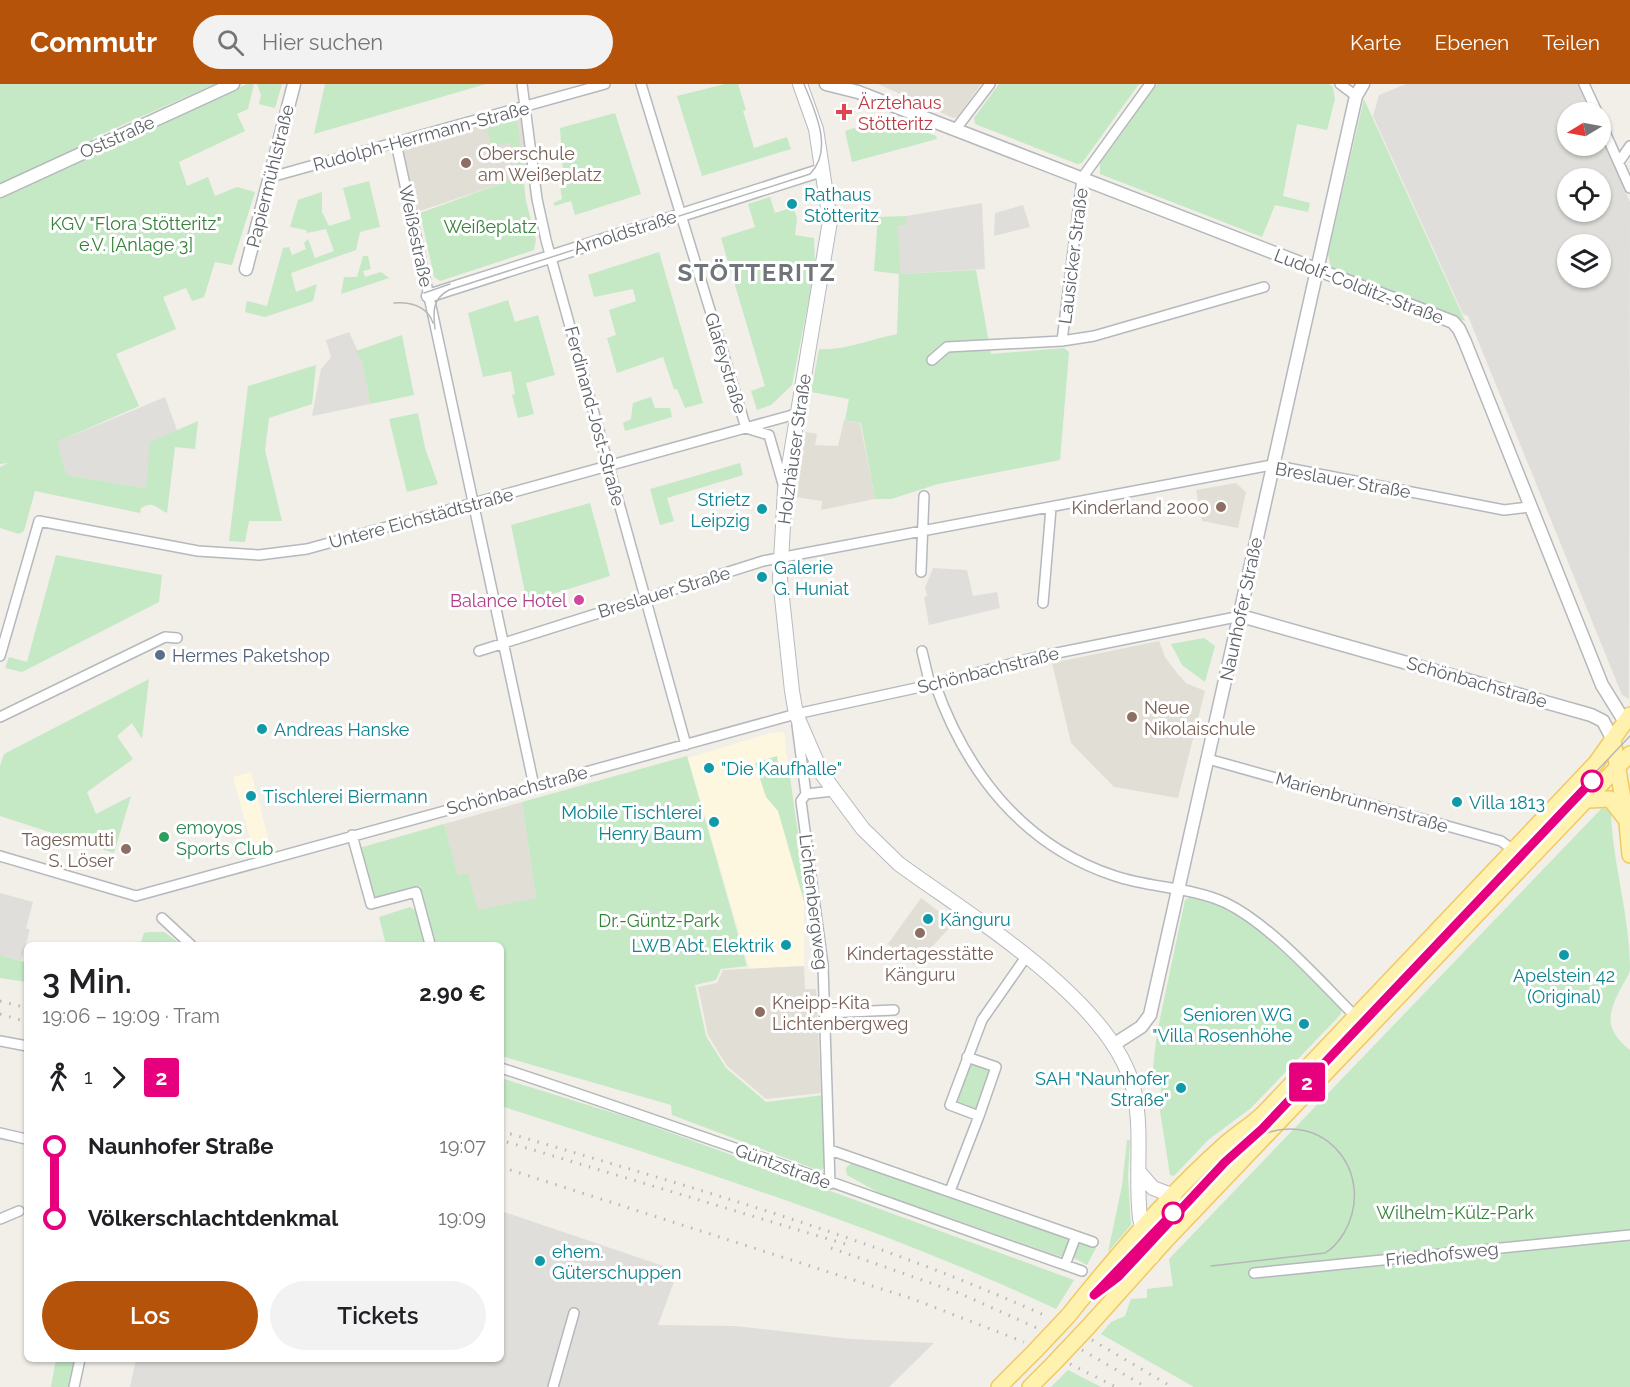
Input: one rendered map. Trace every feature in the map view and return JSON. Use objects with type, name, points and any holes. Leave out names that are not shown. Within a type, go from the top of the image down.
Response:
[{"type":"main road","name":"Holzhäuser Straße","points":[[791,84],[818,153],[830,221],[785,490],[780,579],[796,714],[814,758],[833,791],[863,830],[899,864],[1060,983],[1113,1045]]},
{"type":"main road","name":"Holzhäuser Straße","points":[[800,84],[816,129],[818,153]]},
{"type":"main road","points":[[999,1387],[1068,1316],[1091,1286],[1174,1196],[1222,1147],[1265,1112],[1356,1017],[1596,763],[1628,723]]},
{"type":"main road","points":[[1613,740],[1629,818],[1630,855]]},
{"type":"main road","points":[[1030,1387],[1513,875],[1538,854],[1630,754]]},
{"type":"main road","points":[[1588,800],[1610,799],[1629,818]]},
{"type":"main road","points":[[1113,1045],[1126,1068],[1134,1090],[1138,1122],[1143,1229],[1152,1257]]},
{"type":"main road","points":[[1139,1172],[1153,1188],[1174,1196]]},
{"type":"street","name":"Oststraße","points":[[0,190],[233,84]]},
{"type":"street","name":"Papiermühlstraße","points":[[246,269],[272,177],[294,84]]},
{"type":"street","name":"Ferdinand-Jost-Straße","points":[[522,84],[537,199],[550,256],[686,745]]},
{"type":"street","name":"Rudolph-Herrmann-Straße","points":[[272,177],[605,84]]},
{"type":"street","name":"Glafeystraße","points":[[641,84],[746,428],[769,435],[785,490]]},
{"type":"street","name":"Ludolf-Colditz-Straße","points":[[826,84],[858,92],[1453,322],[1459,329],[1602,685],[1628,723]]},
{"type":"street","name":"Ludolf-Colditz-Straße","points":[[846,84],[858,92]]},
{"type":"street","points":[[955,130],[990,84]]},
{"type":"street","name":"Lausicker Straße","points":[[1062,341],[1082,178],[1150,84]]},
{"type":"street","points":[[1340,84],[1356,96]]},
{"type":"street","name":"Naunhofer Straße","points":[[1113,1045],[1141,1027],[1150,1015],[1356,96],[1363,84]]},
{"type":"street","points":[[1584,84],[1592,102]]},
{"type":"street","name":"Weißestraße","points":[[396,143],[502,643]]},
{"type":"street","points":[[1611,145],[1630,188]]},
{"type":"street","points":[[1619,162],[1630,146]]},
{"type":"street","name":"Arnoldstraße","points":[[428,296],[822,170]]},
{"type":"street","points":[[932,360],[947,347],[1062,341],[1094,336],[1264,287]]},
{"type":"street","name":"Untere Eichstädtstraße","points":[[0,656],[39,521],[198,551],[259,555],[306,549],[796,414]]},
{"type":"street","name":"Breslauer Straße","points":[[479,651],[645,597],[781,558],[1272,465],[1504,510],[1529,507]]},
{"type":"street","points":[[921,572],[924,496]]},
{"type":"street","points":[[1043,603],[1051,508]]},
{"type":"street","name":"Schönbachstraße","points":[[0,856],[136,896],[796,714],[933,684],[1037,657],[1240,616],[1590,715],[1603,721],[1613,740]]},
{"type":"street","points":[[0,717],[165,637],[177,638]]},
{"type":"street","points":[[502,643],[534,786]]},
{"type":"street","points":[[922,651],[933,684],[958,740],[976,772],[1000,802],[1023,824],[1048,844],[1095,868],[1115,876],[1224,902],[1253,918],[1356,1017]]},
{"type":"street","name":"Lichtenbergweg","points":[[796,714],[806,794],[801,797],[801,801],[823,965],[830,1184]]},
{"type":"street","name":"Marienbrunnenstraße","points":[[1208,759],[1502,841],[1513,850]]},
{"type":"street","points":[[806,794],[833,791]]},
{"type":"street","points":[[352,835],[371,904],[416,892],[429,942]]},
{"type":"street","points":[[162,918],[188,942]]},
{"type":"street","points":[[979,1116],[950,1106],[982,1020],[1026,957]]},
{"type":"street","points":[[825,1013],[894,1010]]},
{"type":"street","points":[[0,1041],[24,1045]]},
{"type":"street","points":[[950,1191],[996,1067],[967,1057]]},
{"type":"street","name":"Güntzstraße","points":[[504,1069],[666,1123],[830,1184],[1082,1271]]},
{"type":"street","points":[[0,1133],[24,1139]]},
{"type":"street","name":"Güntzstraße","points":[[830,1150],[1093,1242]]},
{"type":"street","points":[[0,1219],[19,1210]]},
{"type":"street","name":"Friedhofsweg","points":[[1254,1273],[1630,1235]]},
{"type":"street","points":[[1065,1265],[1076,1236]]},
{"type":"street","points":[[553,1387],[574,1313]]},
{"type":"street","points":[[74,1387],[79,1362]]},
{"type":"shaded area","points":[[878,84],[981,84],[957,117],[953,118]]},
{"type":"shaded area","points":[[1406,84],[1580,84],[1587,102],[1557,102],[1557,156],[1610,156],[1630,202],[1629,699],[1622,695],[1468,316],[1463,314],[1373,116],[1379,95]]},
{"type":"shaded area","name":"Oberschule am Weißeplatz","points":[[526,107],[533,173],[411,214],[396,143]]},
{"type":"shaded area","points":[[982,203],[985,269],[899,274],[898,226],[906,225],[906,216]]},
{"type":"shaded area","points":[[1023,205],[1030,227],[994,236],[995,213]]},
{"type":"shaded area","points":[[349,332],[362,360],[370,404],[312,416],[321,369],[331,357],[326,340]]},
{"type":"shaded area","points":[[165,397],[177,430],[146,488],[67,475],[57,442]]},
{"type":"shaded area","points":[[844,420],[860,423],[875,499],[821,510],[822,501],[795,497],[806,432],[817,434],[815,445],[838,446]]},
{"type":"shaded area","name":"Kinderland 2000","points":[[1236,483],[1246,492],[1238,528],[1202,521],[1196,490]]},
{"type":"shaded area","points":[[933,568],[967,570],[973,596],[997,592],[1000,608],[929,625],[924,597],[927,596],[925,588]]},
{"type":"shaded area","name":"Neue Nikolaischule","points":[[1159,641],[1165,657],[1186,683],[1205,691],[1178,798],[1114,787],[1071,743],[1052,663]]},
{"type":"shaded area","points":[[784,732],[804,902],[804,966],[750,969],[688,758],[771,733]]},
{"type":"shaded area","points":[[251,772],[270,846],[253,850],[233,777]]},
{"type":"shaded area","points":[[522,802],[536,898],[478,911],[468,873],[458,875],[444,824]]},
{"type":"shaded area","points":[[0,893],[33,902],[26,928],[30,930],[27,942],[24,942],[21,961],[0,955]]},
{"type":"shaded area","name":"Kindertagesstätte Känguru","points":[[921,898],[954,923],[915,965],[888,944]]},
{"type":"shaded area","name":"Kneipp-Kita Lichtenbergweg","points":[[804,966],[805,989],[816,989],[821,1093],[766,1099],[727,1066],[708,1035],[698,987],[717,983],[723,970]]},
{"type":"shaded area","points":[[504,1212],[678,1271],[658,1325],[735,1326],[851,1339],[934,1343],[889,1387],[130,1387],[135,1362],[504,1362]]},
{"type":"green space","name":"KGV \"Flora Stötteritz\" e.V. [Anlage 3]","points":[[0,84],[215,84],[93,138],[89,153],[247,84],[254,84],[248,109],[237,114],[245,131],[179,162],[187,186],[208,177],[215,196],[237,187],[255,192],[232,265],[215,262],[204,297],[192,301],[186,288],[163,297],[176,329],[116,354],[139,406],[57,442],[67,475],[146,488],[150,442],[198,421],[195,449],[175,447],[167,513],[152,505],[141,508],[140,513],[35,491],[24,531],[19,534],[0,528],[0,467],[8,463],[0,464]]},
{"type":"green space","points":[[257,84],[282,84],[275,108],[259,104],[261,95]]},
{"type":"green space","points":[[325,84],[486,84],[314,134]]},
{"type":"green space","points":[[725,84],[738,84],[754,148],[787,137],[791,149],[702,176],[677,96]]},
{"type":"green space","points":[[999,84],[1139,84],[1082,163],[1077,164],[975,124],[974,118]]},
{"type":"green space","points":[[1157,84],[1329,84],[1333,87],[1335,99],[1327,130],[1297,124],[1283,196],[1310,203],[1308,212],[1275,205],[1262,237],[1100,174],[1100,163]]},
{"type":"green space","points":[[1364,99],[1465,321],[1331,268],[1328,254]]},
{"type":"green space","points":[[615,113],[641,194],[575,215],[571,201],[555,206],[553,203],[562,199],[560,186],[564,185],[560,128]]},
{"type":"green space","points":[[881,115],[936,136],[937,139],[852,162],[845,131],[879,120]]},
{"type":"green space","name":"Weißeplatz","points":[[517,117],[526,201],[536,240],[534,250],[440,281],[434,277],[420,213],[517,178],[510,142],[492,146],[487,131],[490,129],[488,124]]},
{"type":"green space","points":[[369,181],[380,227],[360,232],[356,250],[291,273],[296,292],[317,284],[313,301],[265,317],[245,312],[247,301],[267,306],[283,248],[289,247],[292,255],[306,249],[304,243],[308,239],[315,258],[334,251],[326,229],[307,233],[306,230],[290,227],[298,200],[322,192],[322,212],[329,226],[351,219],[343,188]]},
{"type":"green space","points":[[770,197],[775,213],[793,207],[797,218],[795,235],[814,238],[815,268],[792,385],[771,405],[757,410],[751,391],[765,386],[721,238],[755,227],[748,204]]},
{"type":"green space","points":[[906,216],[906,225],[898,226],[900,274],[976,270],[991,354],[1064,348],[1069,352],[1060,460],[938,484],[891,499],[875,499],[861,423],[845,420],[849,399],[811,392],[819,349],[848,346],[897,334],[899,274],[874,271],[878,217]]},
{"type":"green space","points":[[659,252],[703,403],[685,408],[677,389],[674,389],[663,357],[617,373],[607,338],[616,335],[609,310],[636,301],[633,289],[594,297],[588,275]]},
{"type":"green space","points":[[363,256],[368,256],[371,269],[363,271],[365,277],[381,272],[389,278],[341,294],[344,277],[357,277]]},
{"type":"green space","points":[[508,300],[515,322],[538,315],[555,375],[526,383],[534,414],[518,418],[512,395],[515,394],[511,371],[483,377],[468,313]]},
{"type":"green space","points":[[402,335],[414,395],[370,404],[362,361],[356,351]]},
{"type":"green space","points":[[316,365],[312,404],[269,418],[265,450],[282,521],[249,521],[245,542],[229,541],[248,386]]},
{"type":"green space","points":[[651,397],[655,408],[670,408],[672,417],[625,431],[623,423],[631,419],[633,403]]},
{"type":"green space","points":[[418,413],[425,448],[438,484],[407,492],[389,419]]},
{"type":"green space","points":[[740,463],[743,475],[667,498],[674,521],[660,525],[650,489]]},
{"type":"green space","points":[[590,503],[610,576],[527,602],[511,525]]},
{"type":"green space","points":[[56,555],[162,575],[159,602],[22,672],[5,668],[9,657],[27,662]]},
{"type":"green space","points":[[1204,638],[1215,646],[1205,682],[1182,665],[1171,644]]},
{"type":"green space","points":[[149,679],[142,739],[132,723],[117,736],[133,759],[87,792],[96,814],[131,796],[114,853],[0,816],[0,766],[4,754]]},
{"type":"green space","name":"Dr.-Güntz-Park","points":[[687,756],[747,966],[721,969],[716,980],[695,985],[706,1036],[726,1068],[766,1102],[824,1095],[825,1166],[820,1171],[672,1115],[671,1105],[504,1057],[504,942],[434,942],[420,886],[372,900],[359,848],[444,824],[458,875],[468,873],[478,910],[536,898],[522,802]]},
{"type":"green space","points":[[777,756],[779,771],[789,770],[808,904],[805,905],[778,811],[766,797],[755,763]]},
{"type":"green space","points":[[1597,769],[1600,775],[1230,1168],[1218,1157]]},
{"type":"green space","name":"Wilhelm-Külz-Park","points":[[1602,808],[1607,809],[1611,814],[1625,911],[1630,970],[1617,995],[1611,1012],[1611,1020],[1615,1035],[1630,1050],[1630,1387],[1194,1387],[1101,1334],[1111,1322],[1125,1316],[1131,1299],[1147,1298],[1147,1289],[1173,1286],[1169,1259]]},
{"type":"green space","points":[[1191,897],[1241,913],[1341,1007],[1341,1014],[1251,1108],[1208,1140],[1174,1176],[1170,1175],[1160,1111],[1161,1086],[1151,1084],[1157,1033],[1185,900]]},
{"type":"green space","points":[[410,907],[416,911],[425,942],[385,942],[379,917]]},
{"type":"green space","points":[[164,932],[178,942],[141,942],[144,933]]},
{"type":"green space","points":[[0,955],[24,962],[24,982],[0,978]]},
{"type":"green space","points":[[969,1061],[993,1069],[977,1112],[954,1104]]},
{"type":"green space","points":[[504,1079],[633,1119],[1074,1280],[1056,1309],[920,1250],[712,1175],[504,1107]]},
{"type":"green space","points":[[1127,1140],[1130,1140],[1128,1177],[1131,1225],[1108,1252],[1122,1186]]},
{"type":"green space","points":[[853,1161],[1096,1248],[1087,1265],[1074,1258],[1059,1256],[881,1194],[847,1175],[846,1168]]},
{"type":"green space","points":[[1217,1164],[1222,1170],[1170,1224],[1165,1219]]},
{"type":"green space","points":[[55,1362],[74,1362],[69,1387],[51,1387]]},
{"type":"green space","points":[[1068,1370],[1101,1387],[1051,1387]]},
{"type":"tram line","points":[[435,329],[435,306],[439,298],[449,290],[810,174],[821,154],[822,142],[817,118],[804,84]]},
{"type":"tram line","points":[[424,293],[450,284]]},
{"type":"tram line","points":[[394,303],[418,306],[427,313],[433,323]]},
{"type":"tram line","points":[[1094,1295],[1223,1159],[1258,1128],[1630,736]]},
{"type":"tram line","name":"2","points":[[1173,1213],[1094,1295],[1109,1281],[1118,1277],[1225,1162],[1262,1129],[1592,781]]},
{"type":"tram line","points":[[1211,1266],[1325,1253],[1344,1233],[1353,1209],[1354,1186],[1348,1165],[1336,1148],[1319,1136],[1298,1130],[1276,1130],[1252,1140]]},
{"type":"railway","points":[[0,1001],[24,1007]]},
{"type":"railway","points":[[0,1014],[24,1021]]},
{"type":"railway","points":[[504,1132],[709,1193],[846,1237],[982,1288],[1048,1317]]},
{"type":"railway","points":[[507,1142],[845,1244]]},
{"type":"railway","points":[[504,1168],[913,1299],[1024,1342]]},
{"type":"railway","points":[[831,1248],[959,1293],[1037,1328]]},
{"type":"railway","points":[[1092,1340],[1172,1387]]},
{"type":"railway","points":[[1082,1350],[1146,1387]]},
{"type":"railway","points":[[1070,1364],[1116,1387]]},
{"type":"place","name":"Ärztehaus Stötteritz","points":[[844,112]]},
{"type":"place","name":"Oberschule am Weißeplatz","points":[[466,163]]},
{"type":"place","name":"Rathaus Stötteritz","points":[[792,204]]},
{"type":"place","name":"Kinderland 2000","points":[[1221,507]]},
{"type":"place","name":"Strietz Leipzig","points":[[762,509]]},
{"type":"place","name":"Galerie G. Huniat","points":[[762,577]]},
{"type":"place","name":"Balance Hotel","points":[[579,600]]},
{"type":"place","name":"Hermes Paketshop","points":[[160,655]]},
{"type":"place","name":"Neue Nikolaischule","points":[[1132,717]]},
{"type":"place","name":"Andreas Hanske","points":[[262,729]]},
{"type":"place","name":"\"Die Kaufhalle\"","points":[[709,768]]},
{"type":"place","name":"Tischlerei Biermann","points":[[251,796]]},
{"type":"place","name":"Villa 1813","points":[[1457,802]]},
{"type":"place","name":"Mobile Tischlerei Henry Baum","points":[[714,822]]},
{"type":"place","name":"emoyos Sports Club","points":[[164,837]]},
{"type":"place","name":"Tagesmutti S. Löser","points":[[126,849]]},
{"type":"place","name":"Känguru","points":[[928,919]]},
{"type":"place","name":"Kindertagesstätte Känguru","points":[[920,933]]},
{"type":"place","name":"LWB Abt. Elektrik","points":[[786,945]]},
{"type":"place","name":"Apelstein 42 (Original)","points":[[1564,955]]},
{"type":"place","name":"Kneipp-Kita Lichtenbergweg","points":[[760,1012]]},
{"type":"place","name":"Senioren WG \"Villa Rosenhöhe","points":[[1304,1024]]},
{"type":"place","name":"SAH \"Naunhofer Straße\"","points":[[1181,1088]]},
{"type":"place","name":"ehem. Güterschuppen","points":[[540,1261]]},
{"type":"district","name":"STÖTTERITZ","points":[[757,272]]}]
